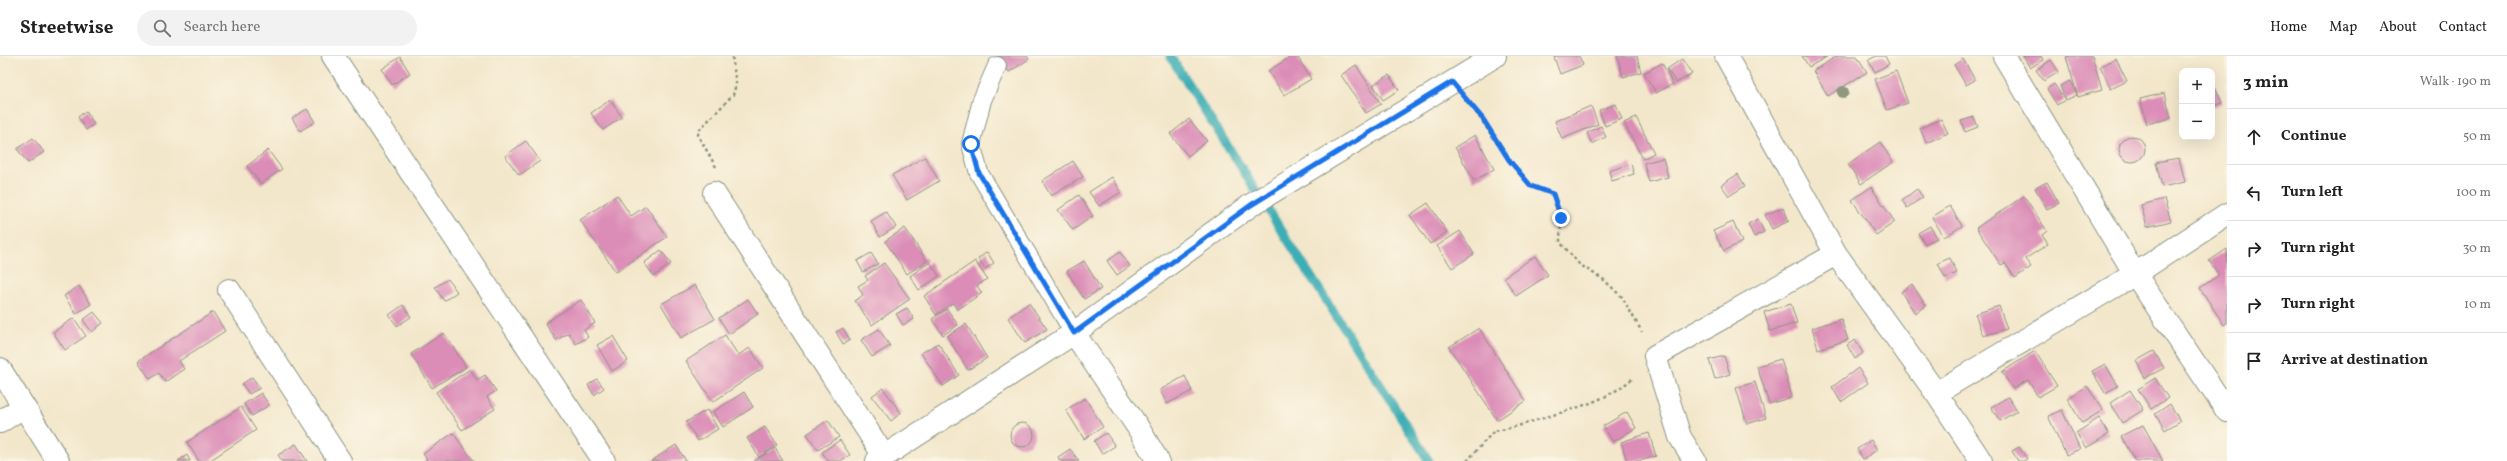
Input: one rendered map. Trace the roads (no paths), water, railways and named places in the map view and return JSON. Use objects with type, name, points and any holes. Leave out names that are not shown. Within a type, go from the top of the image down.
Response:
[{"type":"street","points":[[333,56],[604,461]]},
{"type":"street","points":[[714,193],[880,458],[1074,333],[1251,205],[1496,56]]},
{"type":"street","points":[[1726,56],[1836,254],[1936,393],[1980,461]]},
{"type":"street","points":[[2004,56],[2135,274],[2227,410]]},
{"type":"street","points":[[1936,393],[2135,274],[2227,214]]},
{"type":"street","points":[[1695,461],[1680,437],[1656,356],[1836,254]]},
{"type":"street","points":[[229,290],[340,461]]},
{"type":"street","points":[[1074,333],[1137,426],[1158,461]]},
{"type":"street","points":[[0,369],[58,461]]},
{"type":"street","points":[[0,422],[23,407]]},
{"type":"lane","points":[[996,66],[982,100],[971,144],[979,173],[1074,333]]},
{"type":"waterway","points":[[1170,56],[1429,461]]}]
